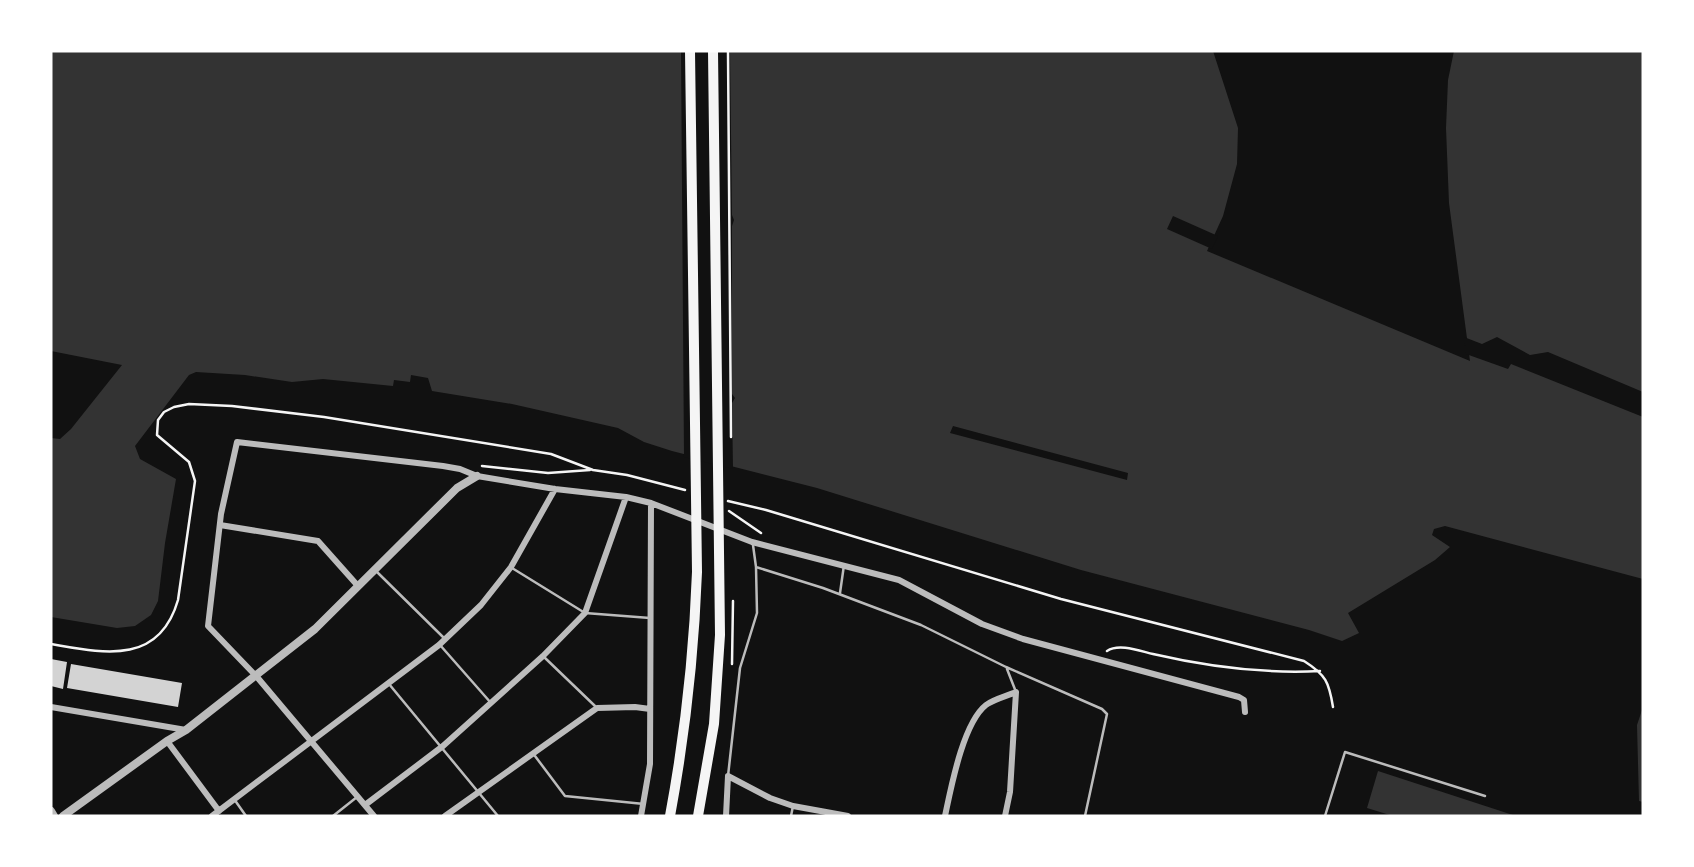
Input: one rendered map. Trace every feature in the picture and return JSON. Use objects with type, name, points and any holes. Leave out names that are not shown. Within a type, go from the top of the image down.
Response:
[{"type":"highway","points":[[670,816],[687,714],[697,572],[690,51]]},
{"type":"highway","points":[[698,816],[714,724],[720,635],[713,51]]},
{"type":"street","points":[[374,816],[257,677],[208,626],[220,525],[237,442],[460,469],[477,476],[651,503],[752,542],[899,580],[982,624],[1023,639],[1239,697],[1244,700],[1245,712]]},
{"type":"street","points":[[63,816],[257,677],[315,629],[457,488],[477,476]]},
{"type":"street","points":[[212,816],[439,645],[481,605],[511,567],[555,489]]},
{"type":"street","points":[[365,805],[443,746],[543,656],[585,613],[626,497]]},
{"type":"street","points":[[641,816],[650,764],[651,503]]},
{"type":"street","points":[[220,525],[318,541],[358,586]]},
{"type":"street","points":[[945,816],[970,726],[986,705],[1016,692],[1010,792],[1005,816]]},
{"type":"street","points":[[51,707],[186,730]]},
{"type":"street","points":[[445,816],[597,708],[650,709]]},
{"type":"street","points":[[166,741],[219,811]]},
{"type":"street","points":[[726,816],[728,776],[770,798],[793,806],[848,816]]},
{"type":"street","points":[[51,811],[54,816]]},
{"type":"lane","points":[[728,776],[740,668],[757,613],[756,567],[752,542]]},
{"type":"lane","points":[[840,594],[844,565]]},
{"type":"lane","points":[[511,567],[585,613],[650,618]]},
{"type":"lane","points":[[756,567],[840,594],[921,625],[1006,667],[1102,709],[1107,714],[1085,816]]},
{"type":"lane","points":[[375,570],[445,639]]},
{"type":"lane","points":[[439,645],[491,703]]},
{"type":"lane","points":[[543,656],[597,708]]},
{"type":"lane","points":[[1006,667],[1016,692]]},
{"type":"lane","points":[[388,683],[443,746],[498,816]]},
{"type":"lane","points":[[1325,816],[1345,752],[1485,796]]},
{"type":"lane","points":[[533,753],[565,796],[643,804]]},
{"type":"lane","points":[[333,816],[357,797]]},
{"type":"lane","points":[[234,799],[246,816]]},
{"type":"lane","points":[[791,816],[793,806]]},
{"type":"path","points":[[728,51],[731,441]]},
{"type":"path","points":[[51,644],[104,652],[127,652],[159,636],[175,614],[195,481],[189,462],[158,435],[158,420],[164,412],[174,407],[189,404],[232,405],[324,418],[551,454],[593,470]]},
{"type":"path","points":[[460,469],[486,465],[548,473],[593,470],[627,475],[693,493]]},
{"type":"path","points":[[731,497],[731,524]]},
{"type":"path","points":[[717,499],[778,513],[1061,599],[1281,653],[1304,661],[1320,671],[1329,685],[1333,707]]},
{"type":"path","points":[[724,508],[761,533]]},
{"type":"path","points":[[1096,659],[1112,648],[1131,649],[1218,668],[1271,673],[1320,671]]},
{"type":"shaded area","points":[[51,51],[1213,51],[1238,128],[1237,164],[1223,216],[1207,251],[1470,361],[1449,203],[1446,128],[1448,80],[1454,51],[1643,51],[1643,579],[1445,526],[1434,529],[1432,535],[1450,547],[1435,560],[1348,613],[1359,633],[1342,641],[1081,570],[817,488],[672,451],[644,442],[618,428],[512,404],[432,391],[428,378],[411,375],[410,382],[394,380],[393,386],[323,379],[292,382],[196,372],[189,375],[135,446],[140,459],[176,479],[158,601],[151,615],[135,626],[117,628],[51,617],[51,438],[60,439],[71,429],[122,365],[51,351]]},
{"type":"shaded area","points":[[1643,707],[1643,802],[1639,801],[1637,725]]},
{"type":"shaded area","points":[[1378,771],[1516,816],[1393,816],[1367,808]]},
{"type":"pier","points":[[681,51],[730,51],[734,220],[733,469],[684,457]]},
{"type":"pier","points":[[1173,216],[1218,236],[1212,249],[1167,229]]},
{"type":"pier","points":[[1464,337],[1482,344],[1497,337],[1530,355],[1548,352],[1643,392],[1643,417],[1511,364],[1508,369],[1466,354]]},
{"type":"pier","points":[[953,426],[1128,473],[1127,480],[950,433]]},
{"type":"building","points":[[51,659],[67,662],[63,689],[51,686]]},
{"type":"building","points":[[71,664],[182,683],[178,707],[67,688]]}]
